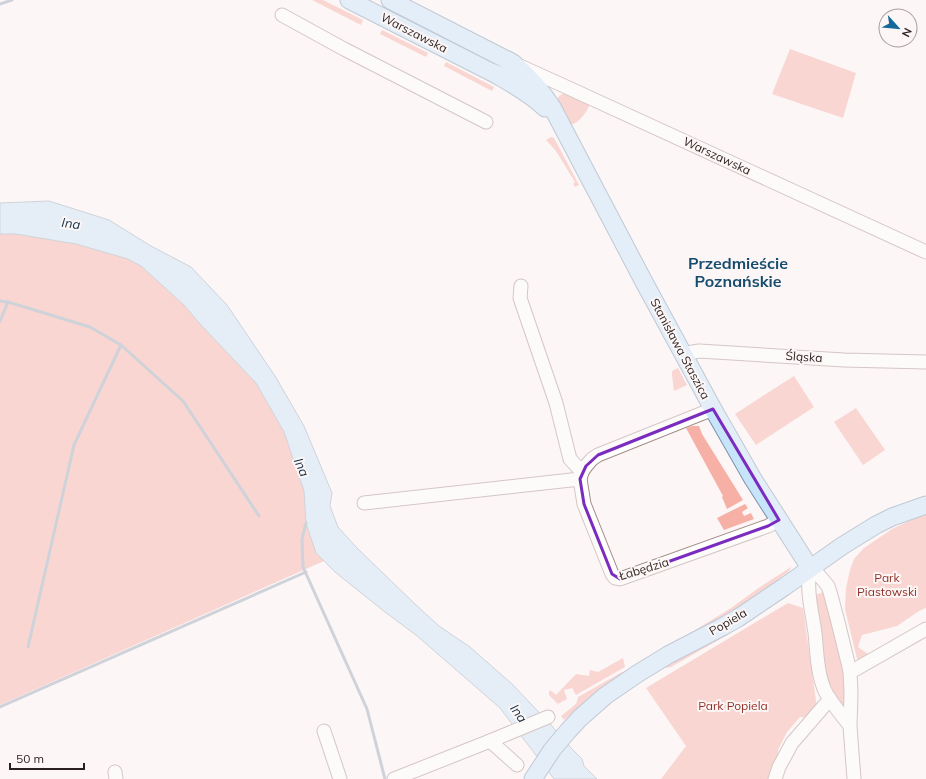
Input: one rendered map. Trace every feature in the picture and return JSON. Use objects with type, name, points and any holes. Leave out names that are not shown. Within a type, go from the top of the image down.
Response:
[{"type":"main road","name":"Warszawska","points":[[349,0],[491,72],[499,75],[507,75],[510,72],[510,62],[390,0]]},
{"type":"main road","name":"Stanisława Staszica","points":[[510,62],[533,82],[561,125],[682,354],[753,479],[810,568]]},
{"type":"main road","name":"Stanisława Staszica","points":[[491,72],[545,102]]},
{"type":"main road","name":"Popiela","points":[[533,779],[552,750],[568,731],[580,718],[611,691],[668,655],[738,618],[842,546],[892,516],[926,492]]},
{"type":"main road","name":"Popiela","points":[[892,516],[926,505]]},
{"type":"street","points":[[282,15],[344,49],[486,122]]},
{"type":"street","name":"Warszawska","points":[[510,62],[926,252]]},
{"type":"street","points":[[545,102],[562,85]]},
{"type":"street","points":[[521,286],[520,298],[556,403],[570,459],[581,476]]},
{"type":"street","name":"Śląska","points":[[682,354],[699,351],[844,360],[926,362]]},
{"type":"street","points":[[581,476],[586,466],[598,455],[713,409]]},
{"type":"street","points":[[364,503],[581,476]]},
{"type":"street","name":"Łabędzia","points":[[581,476],[584,504],[612,574],[615,578],[620,579],[768,526],[779,520]]},
{"type":"street","points":[[850,726],[830,699],[822,682],[818,666],[808,579],[810,568],[817,573],[828,586],[850,671],[850,726],[854,779]]},
{"type":"street","points":[[850,671],[926,629]]},
{"type":"street","points":[[775,779],[792,743],[830,699]]},
{"type":"street","points":[[399,777],[548,717]]},
{"type":"street","points":[[324,731],[340,779]]},
{"type":"street","points":[[490,741],[517,765]]},
{"type":"highlighted area","points":[[713,409],[779,520],[768,526],[620,579],[612,574],[584,504],[580,479],[586,466],[598,455]]},
{"type":"green space","points":[[312,0],[323,0],[363,20],[361,25]]},
{"type":"green space","points":[[382,30],[428,53],[426,57],[380,34]]},
{"type":"green space","points":[[790,49],[856,73],[843,118],[772,94]]},
{"type":"green space","points":[[446,62],[494,87],[492,91],[444,66]]},
{"type":"green space","points":[[564,93],[590,104],[576,123],[569,125],[557,100],[559,96]]},
{"type":"green space","points":[[551,137],[554,138],[579,185],[575,187],[573,184],[575,182],[556,151],[546,140]]},
{"type":"green space","points":[[0,234],[16,234],[76,244],[128,259],[141,266],[184,305],[256,383],[284,432],[304,491],[307,523],[316,553],[324,561],[0,705]]},
{"type":"green space","points":[[678,368],[687,385],[674,391],[672,371]]},
{"type":"green space","points":[[794,376],[814,407],[756,445],[735,414]]},
{"type":"green space","points":[[856,408],[885,450],[863,465],[834,422]]},
{"type":"green space","points":[[699,426],[702,434],[743,500],[727,509],[722,497],[723,496],[686,428]]},
{"type":"green space","points":[[745,504],[748,508],[742,512],[744,516],[751,513],[754,519],[724,530],[717,518]]},
{"type":"green space","name":"Park Piastowski","points":[[926,513],[926,608],[897,626],[862,635],[858,647],[871,656],[858,663],[845,609],[846,588],[854,559],[864,548],[892,529]]},
{"type":"green space","points":[[791,567],[788,572],[777,580],[778,582],[730,613],[650,658],[731,608]]},
{"type":"green space","points":[[824,592],[846,673],[846,702],[843,705],[840,705],[829,689],[825,668],[815,595]]},
{"type":"green space","points":[[784,596],[785,598],[729,634],[671,667],[664,668],[643,680],[669,661]]},
{"type":"green space","name":"Park Popiela","points":[[788,603],[803,608],[817,708],[808,718],[800,717],[787,732],[778,750],[779,759],[769,779],[661,779],[686,746],[646,688]]},
{"type":"green space","points":[[623,658],[625,667],[576,695],[572,688],[564,690],[567,699],[558,704],[549,695],[550,690],[556,695],[576,674],[589,676],[590,670],[598,672]]},
{"type":"green space","points":[[622,672],[623,673],[601,688],[564,720],[561,716],[576,704],[578,697]]},
{"type":"water","name":"Ina","points":[[49,201],[109,220],[151,246],[191,267],[227,305],[275,376],[304,426],[332,493],[330,506],[338,527],[357,548],[439,626],[470,647],[512,684],[582,759],[584,766],[597,779],[554,779],[500,708],[416,635],[335,572],[316,553],[306,523],[304,491],[284,432],[256,383],[184,305],[141,266],[128,259],[76,244],[16,234],[0,234],[0,203]]},
{"type":"waterway","points":[[0,4],[12,0]]},
{"type":"waterway","points":[[0,301],[8,302],[90,327],[121,345],[183,401],[259,516]]},
{"type":"waterway","points":[[0,321],[8,302]]},
{"type":"waterway","points":[[28,647],[74,445],[121,345]]},
{"type":"waterway","points":[[306,523],[302,539],[303,567],[367,709],[385,779]]},
{"type":"waterway","points":[[0,707],[306,572]]},
{"type":"district","name":"Przedmieście Poznańskie","points":[[738,272]]}]
